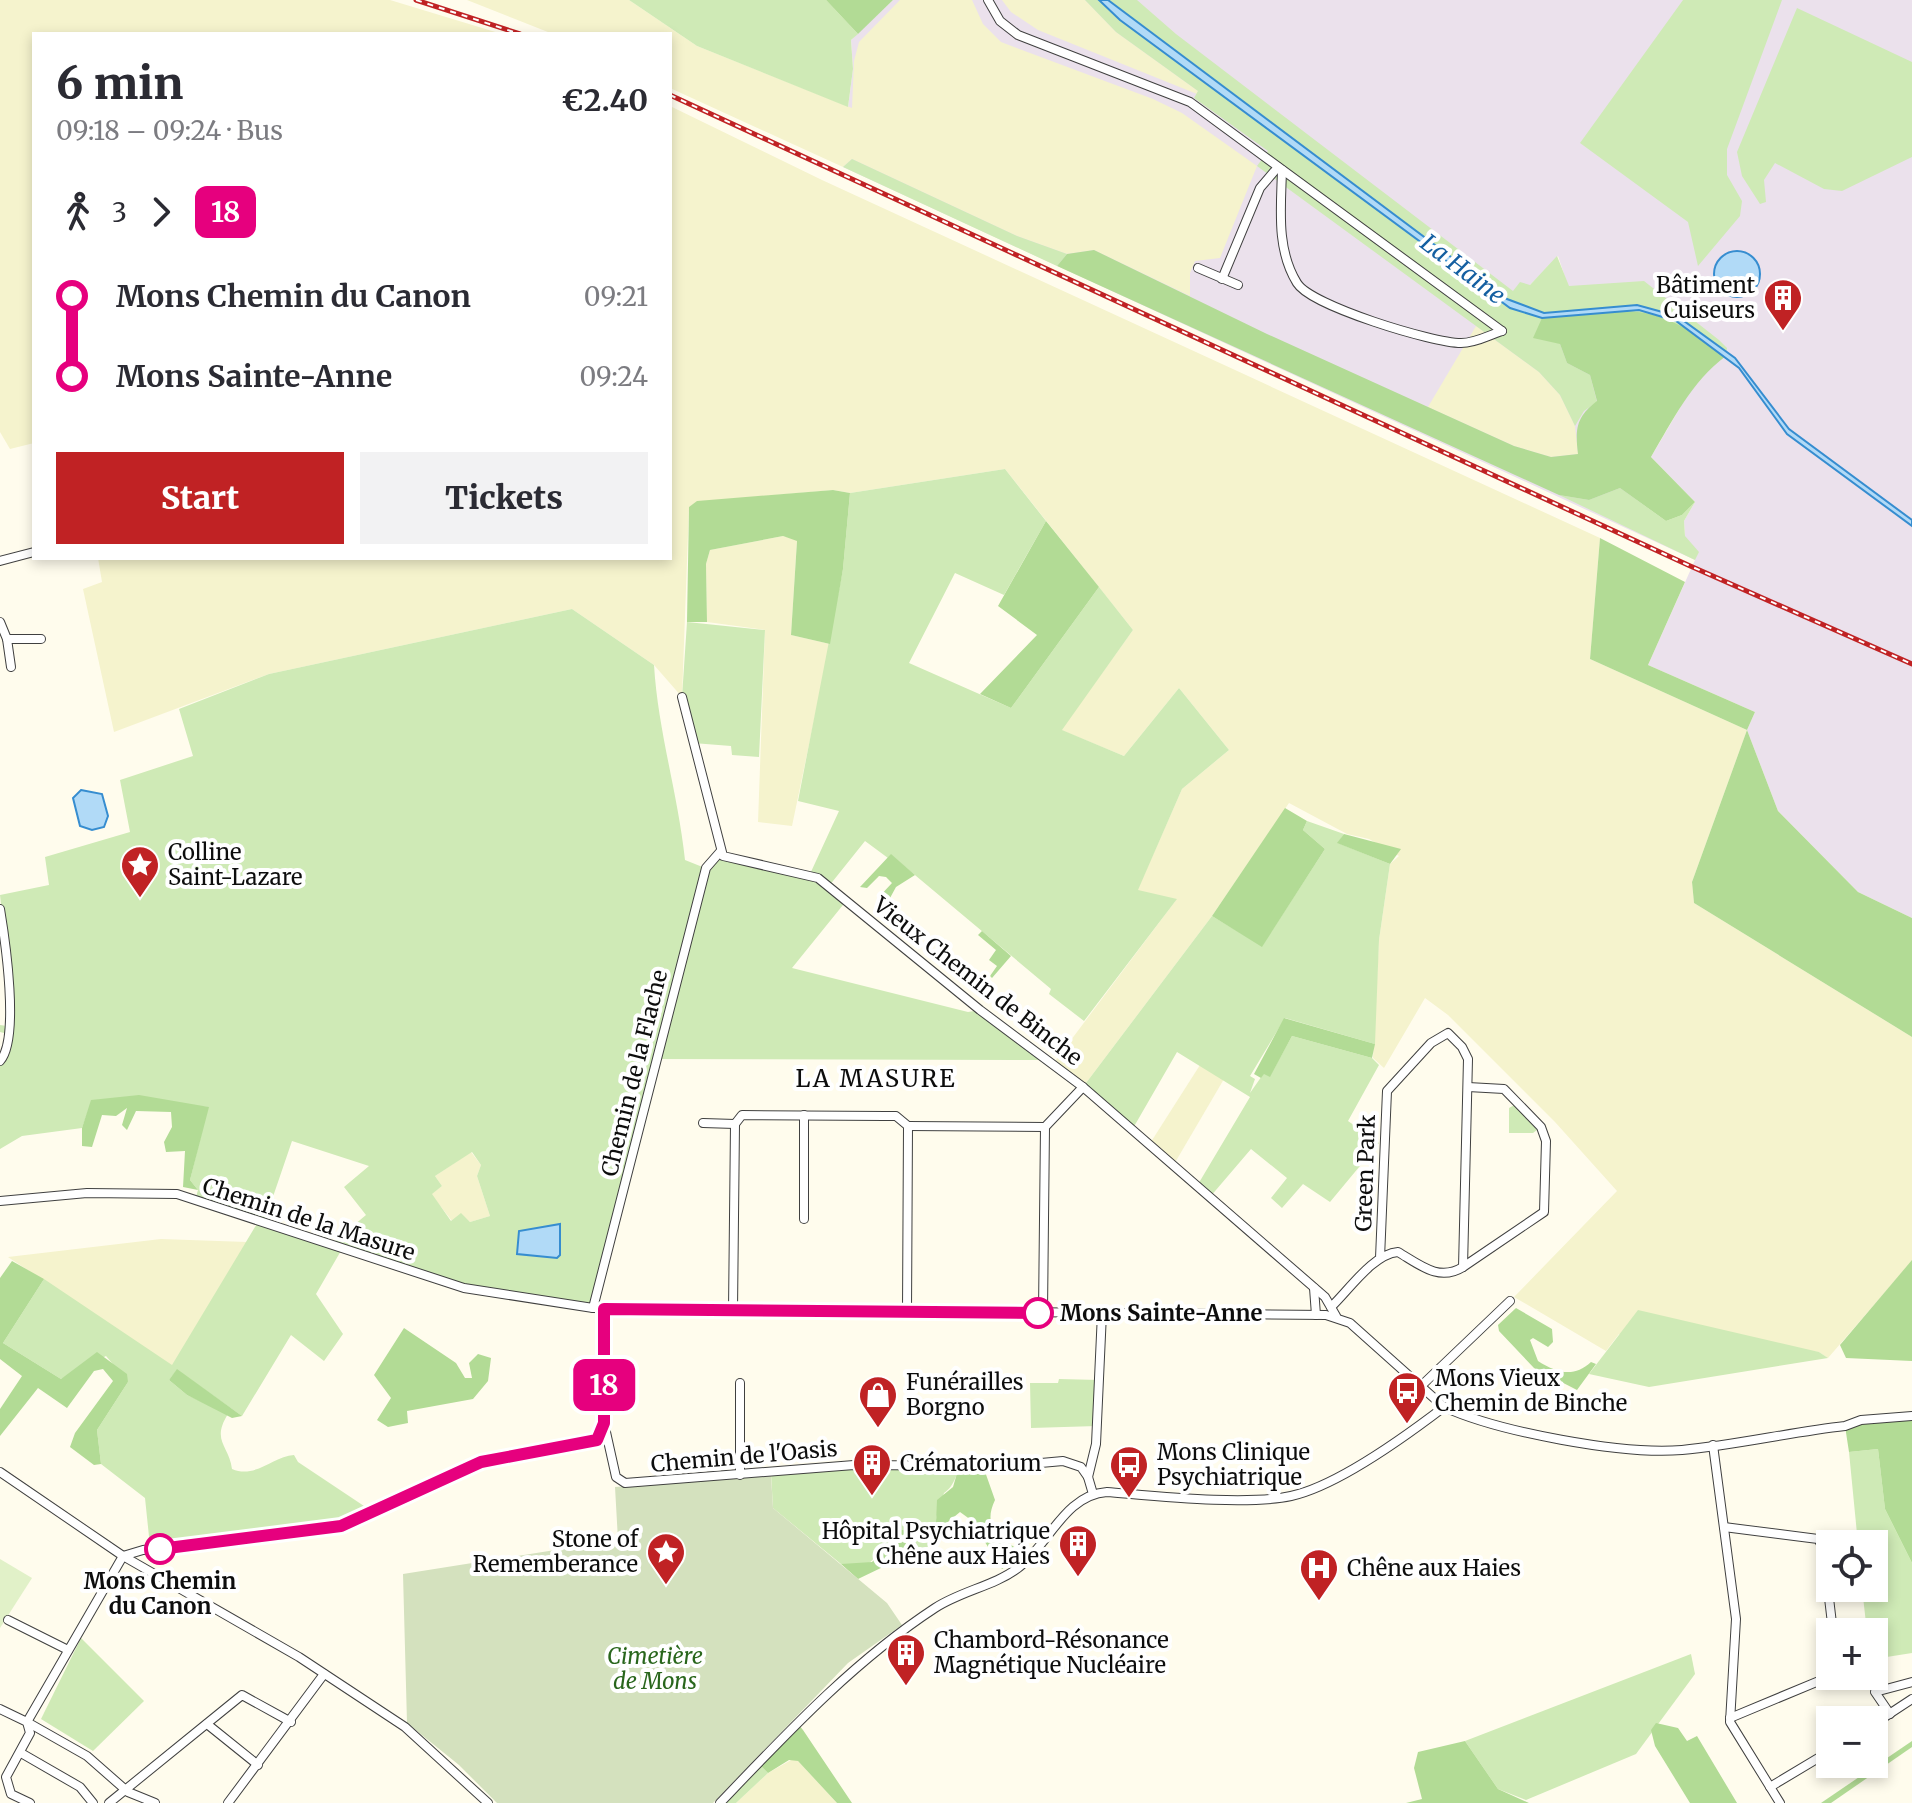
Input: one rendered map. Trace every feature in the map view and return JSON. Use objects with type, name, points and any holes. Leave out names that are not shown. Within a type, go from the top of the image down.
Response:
[{"type":"street","points":[[988,0],[1000,21],[1018,35],[1176,95],[1280,168],[1502,331],[1461,343],[1340,311],[1312,299],[1298,286],[1287,263],[1281,231],[1280,168]]},
{"type":"street","points":[[1222,279],[1260,188],[1280,168]]},
{"type":"street","points":[[1198,268],[1238,285]]},
{"type":"street","points":[[0,561],[32,553]]},
{"type":"street","points":[[0,622],[7,639],[11,667]]},
{"type":"street","points":[[7,639],[41,639]]},
{"type":"street","points":[[682,697],[720,852]]},
{"type":"street","name":"Vieux Chemin de Binche","points":[[720,852],[729,859],[818,878],[980,1010],[1083,1087],[1313,1287],[1336,1316],[1350,1323],[1444,1407],[1506,1428],[1659,1451],[1845,1426],[1861,1420],[1912,1416]]},
{"type":"street","name":"Chemin de la Flache","points":[[593,1308],[706,868],[709,860],[720,852]]},
{"type":"street","points":[[0,909],[10,986],[7,1046],[0,1061]]},
{"type":"street","name":"Green Park","points":[[1331,1307],[1380,1258],[1398,1252],[1442,1274],[1463,1267],[1468,1087],[1466,1053],[1448,1033],[1431,1043],[1387,1091],[1380,1258]]},
{"type":"street","points":[[1043,1312],[1045,1127],[1083,1087]]},
{"type":"street","points":[[1463,1267],[1541,1216],[1546,1200],[1546,1141],[1541,1127],[1504,1089],[1468,1087]]},
{"type":"street","points":[[733,1310],[735,1124],[742,1115],[896,1116],[908,1126],[1045,1127]]},
{"type":"street","points":[[804,1115],[804,1219]]},
{"type":"street","points":[[703,1123],[735,1124]]},
{"type":"street","points":[[907,1312],[908,1126]]},
{"type":"street","name":"Chemin de la Masure","points":[[0,1201],[87,1193],[177,1194],[464,1288],[604,1309],[1336,1316]]},
{"type":"street","points":[[1313,1287],[1316,1315]]},
{"type":"street","points":[[1421,1386],[1510,1301]]},
{"type":"street","name":"Chemin de l'Oasis","points":[[604,1309],[605,1438],[616,1477],[625,1483],[871,1464],[1008,1466],[1063,1461],[1081,1467],[1088,1477]]},
{"type":"street","points":[[1093,1494],[1088,1477],[1096,1444],[1102,1313]]},
{"type":"street","points":[[740,1383],[740,1475]]},
{"type":"street","points":[[720,1803],[812,1708],[864,1662],[937,1606],[1017,1569],[1076,1504],[1093,1494],[1265,1500],[1293,1496],[1329,1482],[1444,1407]]},
{"type":"street","points":[[30,1803],[7,1787],[6,1777],[30,1733],[27,1722],[123,1556],[137,1551],[341,1526],[481,1462],[594,1441],[601,1436],[604,1423]]},
{"type":"street","points":[[1713,1445],[1736,1619],[1730,1718],[1733,1731],[1780,1803]]},
{"type":"street","points":[[0,1472],[123,1556],[324,1674],[405,1727],[488,1803]]},
{"type":"street","points":[[1724,1527],[1818,1539],[1823,1547],[1831,1618]]},
{"type":"street","points":[[8,1620],[68,1650]]},
{"type":"street","points":[[228,1803],[324,1674]]},
{"type":"street","points":[[1730,1718],[1816,1682]]},
{"type":"street","points":[[1912,1682],[1875,1692],[1890,1714],[1912,1699]]},
{"type":"street","points":[[109,1803],[245,1694],[291,1722]]},
{"type":"street","points":[[0,1709],[87,1756],[126,1790],[155,1803]]},
{"type":"street","points":[[207,1724],[258,1765]]},
{"type":"street","points":[[21,1753],[80,1787],[93,1803]]},
{"type":"street","points":[[1770,1787],[1816,1759]]},
{"type":"street","points":[[126,1790],[132,1803]]},
{"type":"shaded area","points":[[0,0],[390,0],[495,32],[32,32],[32,444],[10,449],[0,432]]},
{"type":"shaded area","points":[[467,0],[629,0],[697,46],[852,108],[854,61],[859,42],[900,0],[972,0],[983,24],[1001,42],[1153,99],[1182,113],[1257,166],[1220,258],[1195,261],[1190,273],[1190,296],[1094,250],[1067,254],[1017,236],[852,159],[843,167],[672,89],[672,32],[548,32]]},
{"type":"shaded area","points":[[893,0],[1912,0],[1912,918],[1858,892],[1778,811],[1747,730],[1755,712],[1648,665],[1695,560],[843,167],[853,109],[848,107],[853,69],[851,40]],"holes":[[[1558,256],[1568,286],[1530,285]],[[1681,406],[1651,457],[1695,502],[1684,521],[1685,537],[1621,488]]]},
{"type":"shaded area","points":[[1002,0],[1085,0],[1116,32],[1198,91],[1197,94],[1038,30],[1011,12]]},
{"type":"shaded area","points":[[672,107],[822,180],[1600,538],[1590,659],[1747,730],[1692,882],[1694,903],[1912,1037],[1912,1261],[1828,1358],[1819,1352],[1619,1334],[1606,1351],[1514,1297],[1617,1191],[1555,1122],[1448,1015],[1425,998],[1384,1068],[1373,1058],[1379,940],[1390,864],[1399,856],[1369,839],[1347,834],[1289,803],[1212,916],[1083,1087],[1053,1064],[1176,900],[1137,891],[1182,789],[1229,750],[1179,688],[1124,756],[1061,730],[1133,630],[1005,469],[850,493],[833,490],[697,502],[689,507],[682,697],[654,665],[572,609],[269,674],[114,732],[83,589],[102,582],[98,560],[672,560]]},
{"type":"shaded area","points":[[1476,326],[1539,372],[1560,395],[1575,426],[1578,454],[1551,457],[1514,446],[1428,407]]},
{"type":"shaded area","points":[[783,536],[797,540],[791,635],[830,644],[792,826],[758,822],[765,630],[707,622],[706,564],[710,550]]},
{"type":"shaded area","points":[[1200,1065],[1224,1079],[1173,1166],[1149,1145]]},
{"type":"shaded area","points":[[471,1152],[481,1165],[477,1176],[490,1216],[470,1222],[461,1214],[452,1221],[431,1194],[442,1186],[435,1176]]},
{"type":"shaded area","points":[[161,1239],[247,1242],[172,1366],[8,1257]]},
{"type":"shaded area","points":[[793,1759],[837,1803],[736,1803],[768,1773]]},
{"type":"green space","points":[[629,0],[826,0],[858,34],[851,40],[853,69],[848,107],[697,46]]},
{"type":"green space","points":[[826,0],[893,0],[858,34]]},
{"type":"green space","points":[[1085,0],[1137,0],[1176,34],[1513,291],[1520,282],[1530,285],[1557,256],[1569,286],[1644,281],[1719,340],[1727,348],[1726,356],[1560,344],[1567,363],[1590,375],[1597,402],[1584,411],[1575,426],[1560,395],[1539,372],[1257,166],[1268,151],[1194,98],[1198,91],[1116,32]]},
{"type":"green space","points":[[1683,0],[1782,0],[1727,149],[1727,175],[1742,201],[1740,216],[1698,266],[1688,222],[1580,143]]},
{"type":"green space","points":[[1797,8],[1912,62],[1912,157],[1842,191],[1824,189],[1775,163],[1764,180],[1766,202],[1760,204],[1742,176],[1737,152]]},
{"type":"green space","points":[[852,159],[1017,236],[1067,254],[1057,266],[843,167]]},
{"type":"green space","points":[[1094,250],[1267,334],[1514,446],[1551,457],[1578,454],[1578,424],[1597,401],[1590,375],[1567,363],[1560,344],[1533,338],[1542,318],[1620,311],[1657,316],[1677,324],[1726,356],[1693,390],[1651,457],[1695,502],[1682,515],[1666,521],[1620,488],[1589,500],[1559,495],[1057,266],[1067,254]]},
{"type":"green space","points":[[1005,469],[1046,521],[1004,595],[955,573],[909,663],[1011,708],[1099,587],[1133,630],[1062,730],[1124,756],[1179,688],[1229,750],[1182,789],[1138,890],[1177,899],[1084,1021],[1049,994],[1051,989],[891,855],[888,858],[865,841],[829,886],[847,900],[792,968],[968,1012],[980,1010],[1047,1060],[655,1059],[593,1308],[464,1288],[342,1249],[316,1294],[343,1334],[324,1361],[291,1335],[242,1416],[177,1370],[169,1380],[187,1395],[228,1414],[221,1437],[232,1469],[248,1471],[294,1455],[298,1462],[367,1508],[320,1525],[150,1546],[145,1498],[101,1464],[97,1430],[128,1382],[106,1356],[61,1379],[3,1343],[44,1279],[172,1365],[258,1222],[195,1200],[198,1190],[190,1180],[208,1107],[92,1100],[82,1128],[22,1136],[0,1149],[0,1061],[8,1034],[0,1032],[0,1025],[7,1026],[10,986],[0,895],[49,885],[45,857],[130,832],[120,780],[193,756],[179,709],[269,674],[572,609],[654,665],[685,860],[705,868],[720,852],[810,874],[839,811],[798,801],[843,569],[850,493]],"holes":[[[292,1141],[369,1166],[344,1187],[366,1215],[330,1245],[264,1223]],[[472,1152],[481,1165],[477,1176],[490,1216],[470,1222],[461,1213],[451,1221],[432,1194],[442,1186],[435,1176]]]},
{"type":"green space","points":[[1620,488],[1666,521],[1682,515],[1695,502],[1684,521],[1685,536],[1699,552],[1695,560],[1559,495],[1589,500]]},
{"type":"green space","points":[[833,490],[850,493],[843,569],[830,644],[791,635],[797,541],[783,536],[710,550],[706,564],[707,622],[687,622],[689,507],[697,501]]},
{"type":"green space","points":[[1046,521],[1099,587],[1011,708],[980,694],[1037,635],[998,606]]},
{"type":"green space","points":[[1600,538],[1685,582],[1648,665],[1755,712],[1747,730],[1590,659]]},
{"type":"green space","points":[[687,622],[765,630],[759,757],[732,755],[731,746],[693,743],[682,697]]},
{"type":"green space","points":[[1747,730],[1778,811],[1858,892],[1912,918],[1912,1037],[1694,903],[1692,882]]},
{"type":"green space","points":[[1285,808],[1307,821],[1303,830],[1325,849],[1262,947],[1212,916]]},
{"type":"green space","points":[[1307,821],[1344,834],[1338,843],[1390,864],[1379,940],[1375,1044],[1285,1018],[1250,1076],[1255,1079],[1250,1093],[1264,1073],[1270,1076],[1292,1036],[1372,1058],[1379,1065],[1348,1121],[1379,1143],[1330,1202],[1303,1184],[1282,1208],[1271,1198],[1287,1178],[1251,1149],[1210,1197],[1197,1186],[1250,1097],[1177,1052],[1132,1130],[1083,1087],[1212,916],[1262,946],[1325,849],[1303,830]]},
{"type":"green space","points":[[1344,834],[1401,849],[1390,864],[1337,843]]},
{"type":"green space","points":[[891,854],[915,875],[896,887],[884,909],[878,898],[892,883],[886,877],[879,876],[867,888],[860,887]]},
{"type":"green space","points":[[982,931],[1011,956],[992,978],[990,976],[997,966],[989,960],[996,950],[978,935]]},
{"type":"green space","points":[[1284,1018],[1375,1044],[1372,1058],[1292,1036],[1270,1077],[1264,1074],[1261,1078],[1254,1074]]},
{"type":"green space","points":[[139,1095],[209,1107],[190,1180],[198,1190],[183,1187],[185,1151],[166,1152],[164,1142],[172,1127],[171,1112],[136,1111],[127,1130],[122,1125],[127,1108],[116,1116],[102,1115],[92,1147],[82,1146],[82,1128],[91,1100]]},
{"type":"green space","points":[[1518,1103],[1541,1127],[1533,1133],[1509,1133],[1509,1108]]},
{"type":"green space","points":[[1912,1260],[1912,1361],[1846,1358],[1840,1345]]},
{"type":"green space","points":[[12,1261],[44,1279],[3,1343],[61,1379],[97,1352],[127,1374],[128,1382],[97,1430],[101,1464],[94,1465],[70,1447],[75,1433],[113,1381],[103,1369],[94,1371],[67,1408],[38,1388],[0,1436],[0,1409],[22,1376],[0,1359],[0,1278]]},
{"type":"green space","points":[[1516,1308],[1552,1329],[1553,1342],[1548,1347],[1533,1338],[1530,1340],[1538,1361],[1565,1372],[1578,1370],[1591,1362],[1596,1364],[1577,1390],[1534,1368],[1499,1331],[1498,1325]]},
{"type":"green space","points":[[1638,1310],[1819,1352],[1828,1358],[1649,1387],[1589,1374]]},
{"type":"green space","points":[[404,1328],[456,1363],[465,1378],[472,1378],[469,1363],[478,1354],[491,1358],[488,1381],[473,1399],[407,1411],[408,1423],[388,1427],[377,1420],[391,1398],[374,1375]]},
{"type":"green space","points":[[177,1369],[242,1416],[232,1418],[187,1395],[169,1380]]},
{"type":"green space","points":[[1059,1379],[1099,1380],[1097,1426],[1031,1428],[1030,1383],[1058,1383]]},
{"type":"green space","points":[[1912,1416],[1912,1563],[1885,1509],[1878,1449],[1849,1452],[1845,1426]]},
{"type":"green space","points":[[1878,1449],[1885,1509],[1912,1563],[1912,1653],[1888,1657],[1888,1618],[1865,1618],[1864,1602],[1888,1602],[1888,1530],[1857,1530],[1849,1452]]},
{"type":"green space","points":[[964,1465],[944,1493],[936,1518],[938,1525],[943,1526],[930,1546],[912,1553],[916,1545],[885,1537],[882,1551],[868,1564],[841,1564],[773,1508],[771,1473]]},
{"type":"green space","points":[[964,1465],[983,1466],[995,1500],[991,1510],[992,1526],[1024,1555],[1002,1569],[971,1520],[960,1512],[943,1526],[936,1523],[937,1500],[953,1487],[958,1470]]},
{"type":"green space","name":"Cimetière de Mons","points":[[771,1476],[773,1508],[887,1603],[902,1625],[848,1663],[713,1803],[497,1803],[459,1765],[407,1723],[403,1574],[618,1540],[615,1487]]},
{"type":"green space","points":[[903,1530],[917,1538],[912,1553],[858,1579],[841,1564],[872,1562],[882,1551],[885,1537],[892,1531]]},
{"type":"green space","points":[[0,1559],[32,1578],[0,1628]]},
{"type":"green space","points":[[81,1638],[144,1701],[93,1751],[41,1719]]},
{"type":"green space","points":[[1691,1654],[1695,1674],[1636,1754],[1526,1800],[1498,1789],[1465,1741]]},
{"type":"green space","points":[[797,1723],[852,1803],[837,1803],[798,1761],[789,1760],[768,1773],[758,1763]]},
{"type":"green space","points":[[1656,1723],[1678,1728],[1687,1741],[1697,1736],[1737,1803],[1690,1803],[1655,1746],[1651,1730]]},
{"type":"green space","points":[[1465,1741],[1498,1789],[1529,1803],[1406,1803],[1422,1799],[1414,1768],[1418,1752]]},
{"type":"green space","points":[[1912,1741],[1912,1747],[1888,1764],[1888,1757]]},
{"type":"green space","points":[[758,1763],[768,1773],[736,1803],[720,1803]]},
{"type":"green space","points":[[1858,1778],[1867,1778],[1831,1803],[1821,1803]]},
{"type":"water","name":"La Haine","points":[[1099,0],[1108,0],[1507,299],[1544,313],[1637,305],[1677,316],[1735,358],[1789,429],[1912,520],[1912,526],[1787,434],[1739,368],[1676,321],[1639,310],[1542,318],[1510,308],[1120,20]]},
{"type":"water","points":[[1737,251],[1753,258],[1760,274],[1753,290],[1737,297],[1721,290],[1714,274],[1721,258]]},
{"type":"water","points":[[81,790],[102,794],[108,816],[104,827],[92,830],[80,826],[73,798]]},
{"type":"water","points":[[560,1224],[560,1255],[557,1258],[517,1254],[519,1231]]},
{"type":"railway","points":[[416,0],[514,32]]},
{"type":"railway","points":[[672,96],[1688,565],[1912,664]]},
{"type":"bus line","name":"18","points":[[160,1549],[321,1531],[341,1526],[481,1462],[597,1440],[604,1423],[604,1309],[1038,1313]]},
{"type":"place","name":"Bâtiment Cuiseurs","points":[[1783,332]]},
{"type":"place","name":"Colline Saint-Lazare","points":[[140,899]]},
{"type":"place","name":"Mons Sainte-Anne","points":[[1038,1313]]},
{"type":"place","name":"Mons Vieux Chemin de Binche","points":[[1407,1425]]},
{"type":"place","name":"Funérailles Borgno","points":[[878,1429]]},
{"type":"place","name":"Crématorium","points":[[872,1497]]},
{"type":"place","name":"Mons Clinique Psychiatrique","points":[[1129,1499]]},
{"type":"place","name":"Mons Chemin du Canon","points":[[160,1549]]},
{"type":"place","name":"Hôpital Psychiatrique Chêne aux Haies","points":[[1078,1578]]},
{"type":"place","name":"Stone of Rememberance","points":[[666,1586]]},
{"type":"place","name":"Chêne aux Haies","points":[[1319,1602]]},
{"type":"place","name":"Chambord-Résonance Magnétique Nucléaire","points":[[906,1687]]},
{"type":"district","name":"LA MASURE","points":[[876,1078]]}]
